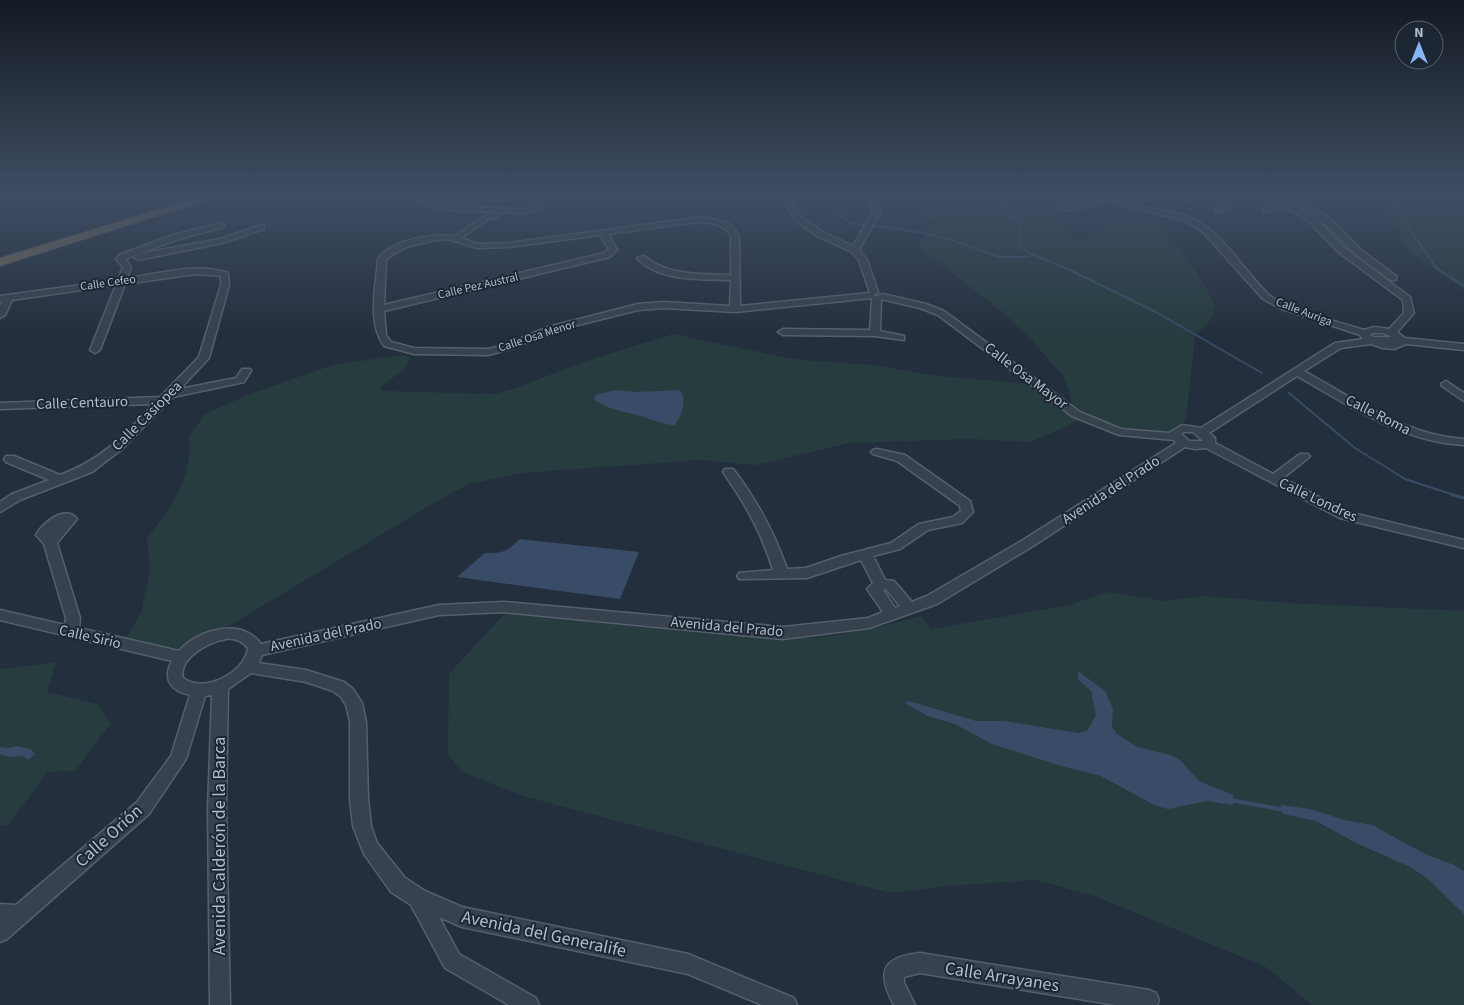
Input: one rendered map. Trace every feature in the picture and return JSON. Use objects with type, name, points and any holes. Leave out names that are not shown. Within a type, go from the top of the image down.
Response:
[{"type":"highway","points":[[0,254],[49,241]]},
{"type":"highway","points":[[0,262],[68,241]]},
{"type":"street","points":[[121,260],[122,257],[137,250],[168,241]]},
{"type":"street","points":[[121,260],[222,241]]},
{"type":"street","name":"Calle Osa Menor","points":[[416,241],[404,244],[386,254],[382,259],[380,309],[381,335],[387,344],[414,351],[488,352],[508,347],[551,329],[638,307],[664,305],[735,309],[876,296]]},
{"type":"street","name":"Calle Osa Menor","points":[[461,241],[477,246],[500,246],[538,241]]},
{"type":"street","name":"Calle Pez Austral","points":[[380,309],[607,255],[613,250],[608,241]]},
{"type":"street","name":"Calle Osa Menor","points":[[735,241],[735,309]]},
{"type":"street","points":[[835,241],[855,250],[863,260],[876,296],[875,333]]},
{"type":"street","points":[[855,250],[860,241]]},
{"type":"street","name":"Calle Auriga","points":[[1216,241],[1266,296],[1285,307],[1367,336]]},
{"type":"street","points":[[1332,241],[1340,249],[1407,300],[1409,313],[1391,333]]},
{"type":"street","points":[[1347,241],[1358,252],[1393,278]]},
{"type":"street","points":[[641,258],[646,265],[668,271],[735,278]]},
{"type":"street","points":[[95,350],[127,267],[121,260]]},
{"type":"street","name":"Calle Cefeo","points":[[4,298],[196,271],[217,272]]},
{"type":"street","name":"Calle Casiopea","points":[[0,508],[16,497],[58,479],[88,469],[118,447],[204,358],[225,285],[226,275],[217,272]]},
{"type":"street","name":"Calle Osa Mayor","points":[[876,296],[923,306],[941,313],[1076,414],[1119,432],[1180,440],[1201,446],[1207,444]]},
{"type":"street","points":[[0,315],[4,298]]},
{"type":"street","points":[[1202,432],[1338,345],[1367,336],[1374,330],[1391,333],[1402,340],[1464,347]]},
{"type":"street","points":[[783,332],[875,333],[901,338]]},
{"type":"street","points":[[1367,336],[1393,346],[1401,344],[1402,340]]},
{"type":"street","name":"Calle Centauro","points":[[0,406],[167,397],[240,380],[246,371]]},
{"type":"street","name":"Calle Roma","points":[[1297,372],[1408,432],[1430,439],[1464,442]]},
{"type":"street","points":[[1446,384],[1464,398]]},
{"type":"street","points":[[1180,440],[1177,430],[1182,428],[1202,432],[1210,438],[1207,444]]},
{"type":"street","name":"Avenida del Prado","points":[[252,659],[439,610],[504,607],[783,633],[869,623],[932,600],[1028,543],[1180,440]]},
{"type":"street","name":"Calle Londres","points":[[1207,444],[1344,515],[1464,544]]},
{"type":"street","points":[[744,576],[807,573],[895,546],[924,527],[957,520],[967,512],[966,504],[901,458],[877,452]]},
{"type":"street","points":[[1274,479],[1304,456]]},
{"type":"street","points":[[10,458],[58,479]]},
{"type":"street","points":[[729,472],[752,501],[768,532],[781,573]]},
{"type":"street","points":[[50,542],[73,618],[71,632]]},
{"type":"street","points":[[864,554],[881,585]]},
{"type":"street","points":[[892,614],[874,589],[881,585],[889,584],[909,608]]},
{"type":"street","name":"Calle Sirio","points":[[0,615],[181,657]]},
{"type":"street","points":[[234,633],[245,636],[253,642],[252,659],[231,681],[220,686],[198,691],[187,689],[178,684],[174,676],[175,667],[181,657],[205,639],[220,634],[234,633]]},
{"type":"street","name":"Avenida del Generalife","points":[[252,659],[338,686],[347,693],[354,703],[358,722],[358,799],[362,826],[370,848],[398,885],[418,898],[462,917],[688,964],[787,1005]]},
{"type":"street","name":"Avenida Calderón de la Barca","points":[[220,686],[217,808],[220,1005]]},
{"type":"street","name":"Calle Orión","points":[[0,932],[143,808],[178,759],[196,705],[198,691]]},
{"type":"street","points":[[418,898],[452,962],[529,1005]]},
{"type":"street","points":[[0,914],[20,915]]},
{"type":"street","name":"Calle Arrayanes","points":[[905,1005],[894,985],[894,972],[903,965],[920,963],[1149,1000]]},
{"type":"green space","points":[[921,241],[1173,241],[1195,269],[1216,307],[1209,322],[1195,336],[1186,419],[1170,432],[1131,430],[1096,418],[1073,405],[1064,377],[1032,341],[1007,316],[922,249],[919,244]]},
{"type":"green space","points":[[1404,241],[1464,241],[1464,290],[1409,251]]},
{"type":"green space","points":[[673,334],[792,359],[873,365],[930,375],[1028,384],[1080,420],[1031,442],[968,439],[850,443],[755,465],[701,460],[521,473],[469,484],[229,626],[206,632],[176,651],[124,640],[141,613],[150,571],[147,538],[179,491],[188,465],[189,436],[205,414],[247,395],[336,364],[406,355],[410,358],[404,370],[381,386],[382,391],[494,394],[516,388],[586,361]]},
{"type":"green space","points":[[1107,592],[1165,601],[1204,596],[1289,603],[1464,611],[1464,1005],[1312,1005],[1266,967],[1097,897],[1037,880],[945,886],[890,893],[523,796],[462,772],[448,754],[449,674],[505,613],[772,639],[825,637],[880,627],[921,616],[931,629],[1070,605]]},
{"type":"green space","points":[[56,662],[47,692],[97,704],[111,723],[75,771],[47,772],[9,824],[0,826],[0,669]]},
{"type":"water","points":[[615,390],[637,392],[680,390],[683,398],[681,413],[674,425],[660,423],[614,409],[594,400],[595,395]]},
{"type":"water","points":[[519,539],[639,552],[620,599],[457,577],[485,553],[505,551]]},
{"type":"water","points":[[1078,671],[1105,691],[1113,709],[1112,727],[1117,734],[1137,747],[1171,755],[1181,761],[1199,781],[1233,795],[1233,805],[1207,801],[1168,809],[1156,806],[1101,776],[1058,765],[992,744],[955,724],[928,716],[906,704],[907,701],[916,703],[976,721],[1004,721],[1079,733],[1088,730],[1096,715],[1091,691],[1078,679]]},
{"type":"water","points":[[17,746],[31,749],[35,754],[28,760],[24,756],[8,757],[0,754],[0,747]]},
{"type":"water","points":[[1281,805],[1310,809],[1345,820],[1372,825],[1425,854],[1454,865],[1464,871],[1464,914],[1427,878],[1410,867],[1356,843],[1316,821],[1283,814]]},
{"type":"waterway","points":[[954,241],[999,257],[1029,257],[1031,254]]},
{"type":"waterway","points":[[1020,241],[1019,246],[1031,254]]},
{"type":"waterway","points":[[1418,241],[1436,268],[1464,286]]},
{"type":"waterway","points":[[1031,254],[1068,269],[1156,312],[1262,373]]},
{"type":"waterway","points":[[1289,393],[1355,448],[1405,479],[1457,496]]},
{"type":"waterway","points":[[1453,495],[1464,498]]},
{"type":"waterway","points":[[1231,800],[1284,810]]}]
